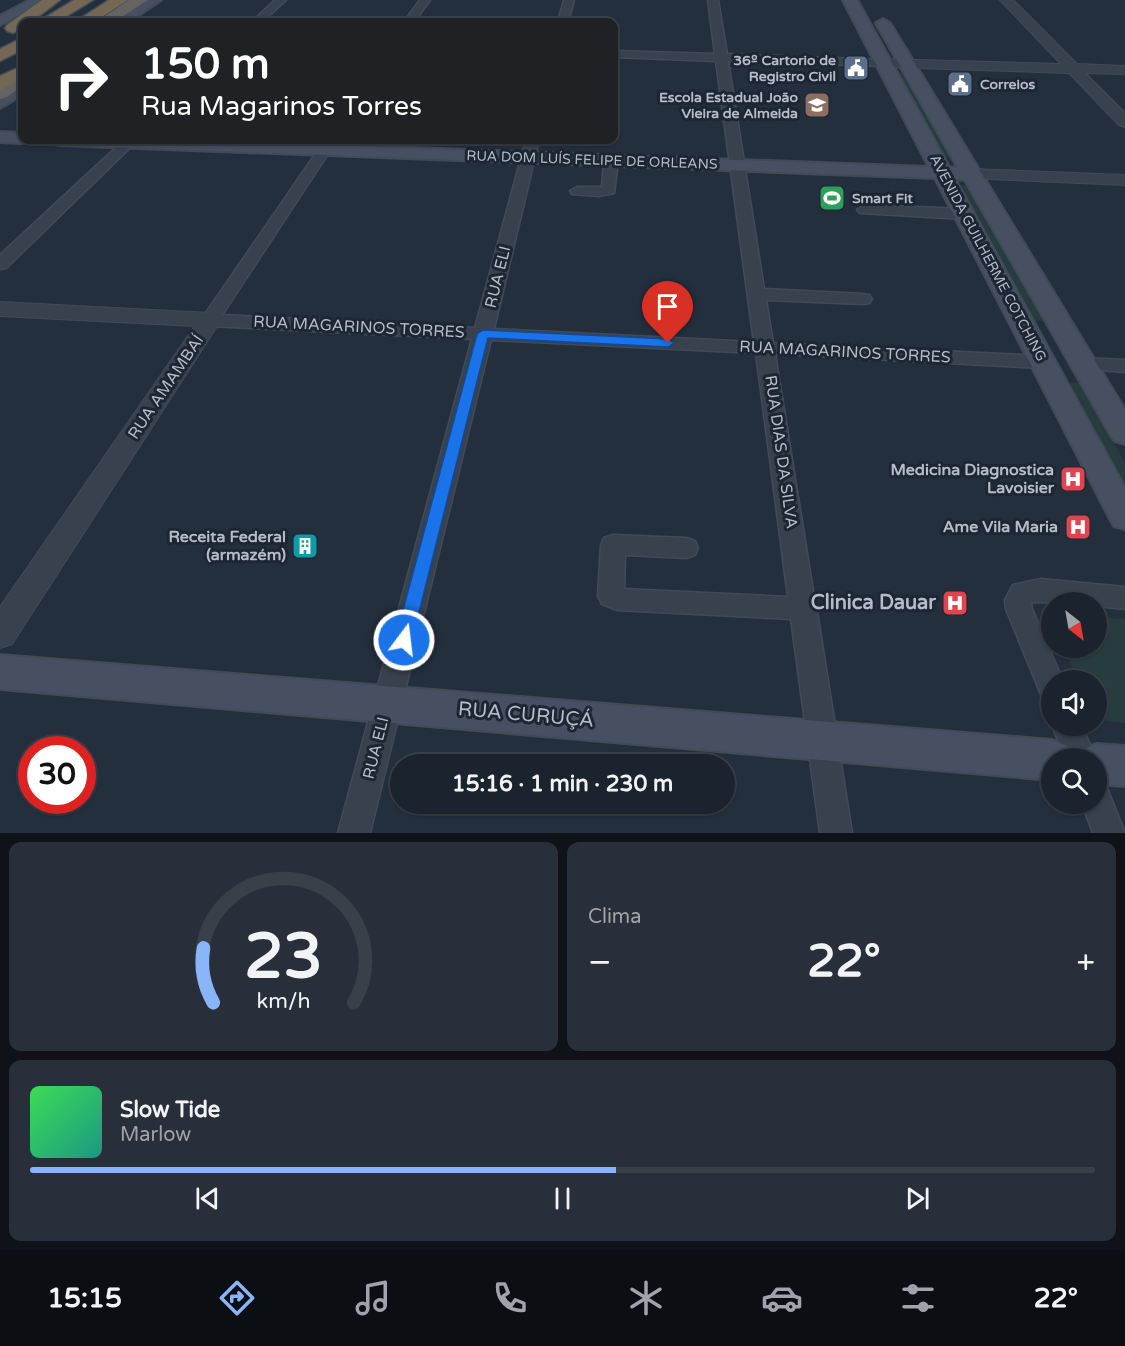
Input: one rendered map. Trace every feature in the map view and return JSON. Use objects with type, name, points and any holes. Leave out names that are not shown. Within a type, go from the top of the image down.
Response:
[{"type":"highway","points":[[27,18],[52,0]]},
{"type":"highway","points":[[31,18],[65,0]]},
{"type":"highway","points":[[53,18],[85,0]]},
{"type":"highway","points":[[65,18],[97,0]]},
{"type":"highway","points":[[74,18],[106,0]]},
{"type":"highway","points":[[90,18],[120,0]]},
{"type":"highway","points":[[114,18],[140,0]]},
{"type":"highway","points":[[0,58],[14,27]]},
{"type":"highway","points":[[0,58],[18,47]]},
{"type":"highway","points":[[0,58],[18,58]]},
{"type":"highway","points":[[0,84],[18,73]]},
{"type":"highway","points":[[0,93],[18,81]]},
{"type":"main road","points":[[23,18],[40,0]]},
{"type":"main road","points":[[116,18],[154,0]]},
{"type":"main road","name":"AVENIDA GUILHERME COTCHING","points":[[850,0],[1125,517]]},
{"type":"main road","name":"AVENIDA GUILHERME COTCHING","points":[[876,12],[1125,434]]},
{"type":"main road","points":[[0,103],[18,91]]},
{"type":"main road","points":[[0,137],[18,138]]},
{"type":"main road","name":"RUA DOM LUÍS FELIPE DE ORLEANS","points":[[278,144],[531,148],[611,161],[973,174]]},
{"type":"main road","name":"RUA CURUÇÁ","points":[[0,672],[387,702],[823,743],[1041,759]]},
{"type":"main road","points":[[1107,765],[1125,766]]},
{"type":"street","points":[[261,18],[281,0]]},
{"type":"street","points":[[412,18],[425,0]]},
{"type":"street","points":[[564,18],[569,0]]},
{"type":"street","name":"RUA DIAS DA SILVA","points":[[713,0],[805,609],[836,833]]},
{"type":"street","points":[[1006,0],[1125,122]]},
{"type":"street","points":[[618,54],[1125,70]]},
{"type":"street","points":[[0,264],[127,144]]},
{"type":"street","name":"RUA AMAMBAÍ","points":[[0,634],[328,145]]},
{"type":"street","name":"RUA ELI","points":[[354,833],[531,148]]},
{"type":"street","points":[[577,191],[609,190],[611,161]]},
{"type":"street","name":"RUA DOM LUÍS FELIPE DE ORLEANS","points":[[973,174],[1125,180]]},
{"type":"street","points":[[865,210],[964,214]]},
{"type":"street","points":[[758,294],[863,299]]},
{"type":"street","name":"RUA MAGARINOS TORRES","points":[[0,309],[1042,362]]},
{"type":"street","points":[[1084,364],[1125,366]]},
{"type":"street","points":[[686,548],[614,544],[611,597],[805,609]]},
{"type":"street","points":[[1045,670],[1019,609],[1018,600],[1022,592],[1041,590],[1125,598]]},
{"type":"street","points":[[1102,814],[1109,833]]},
{"type":"green space","points":[[897,72],[903,73],[952,158],[945,157]]},
{"type":"green space","points":[[960,185],[968,186],[1045,321],[1035,321]]},
{"type":"green space","points":[[1069,382],[1080,383],[1125,463],[1125,484]]},
{"type":"green space","points":[[1107,618],[1125,619],[1125,723],[1107,721],[1107,670],[1073,670],[1068,658],[1107,658]]},
{"type":"place","name":"36º Cartorio de Registro Civil","points":[[856,68]]},
{"type":"place","name":"Correios","points":[[960,84]]},
{"type":"place","name":"Escola Estadual João Vieira de Almeida","points":[[817,105]]},
{"type":"place","name":"Smart Fit","points":[[832,198]]},
{"type":"place","name":"Medicina Diagnostica Lavoisier","points":[[1073,479]]},
{"type":"place","name":"Ame Vila Maria","points":[[1078,527]]},
{"type":"place","name":"Receita Federal (armazém)","points":[[305,546]]},
{"type":"place","name":"Clinica Dauar","points":[[955,603]]},
{"type":"route","points":[[404,640],[483,334],[668,343]]}]
